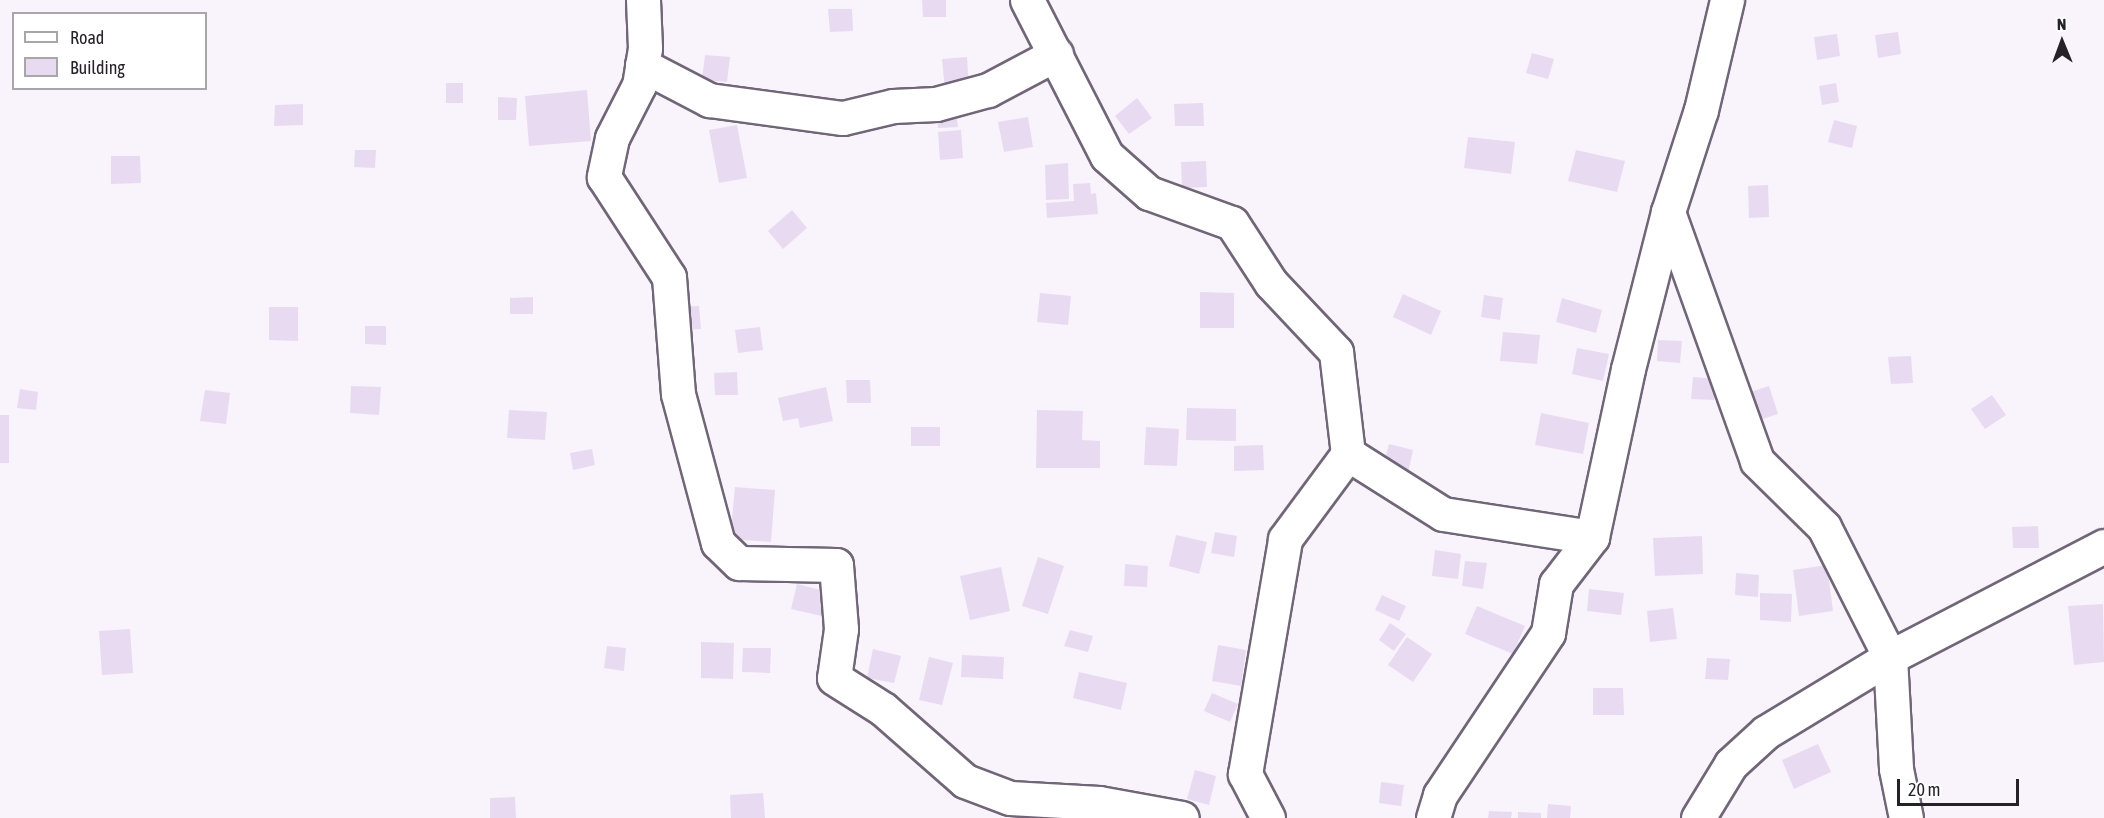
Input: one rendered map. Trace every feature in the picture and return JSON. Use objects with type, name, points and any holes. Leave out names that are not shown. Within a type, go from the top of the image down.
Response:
[{"type":"street","points":[[642,0],[642,65],[639,85],[612,138],[604,177],[669,278],[678,394],[718,543],[739,563],[836,565],[841,629],[834,678],[883,709],[965,781],[1010,798],[1098,811],[1182,818]]},
{"type":"street","points":[[1028,0],[1107,156],[1149,193],[1232,223],[1271,283],[1336,352],[1348,454],[1285,540],[1245,774],[1268,818]]},
{"type":"street","points":[[1433,818],[1440,795],[1548,633],[1556,584],[1592,537],[1628,369],[1668,212],[1701,110],[1727,0]]},
{"type":"street","points":[[642,65],[709,100],[843,118],[893,106],[936,104],[988,90],[1056,54]]},
{"type":"street","points":[[1668,212],[1757,461],[1824,527],[1890,657],[1896,769],[1906,818]]},
{"type":"street","points":[[1348,454],[1443,514],[1592,537]]},
{"type":"street","points":[[1698,818],[1745,748],[1890,657],[2104,546]]},
{"type":"building","points":[[922,0],[946,0],[946,17],[923,17]]},
{"type":"building","points":[[828,9],[852,9],[853,31],[830,32]]},
{"type":"building","points":[[1898,32],[1901,54],[1878,58],[1875,35]]},
{"type":"building","points":[[1837,34],[1840,56],[1817,60],[1814,37]]},
{"type":"building","points":[[1532,53],[1554,59],[1548,79],[1526,73]]},
{"type":"building","points":[[705,55],[730,57],[727,82],[702,80]]},
{"type":"building","points":[[967,57],[969,88],[945,90],[942,59]]},
{"type":"building","points":[[446,83],[463,83],[463,103],[446,103]]},
{"type":"building","points":[[1836,83],[1839,102],[1822,105],[1819,86]]},
{"type":"building","points":[[587,90],[591,141],[529,146],[525,96]]},
{"type":"building","points":[[498,97],[517,98],[516,120],[498,120]]},
{"type":"building","points":[[1137,98],[1152,118],[1129,134],[1115,116]]},
{"type":"building","points":[[1203,103],[1204,126],[1175,126],[1174,104]]},
{"type":"building","points":[[303,104],[303,125],[274,126],[275,105]]},
{"type":"building","points":[[956,112],[958,127],[938,128],[937,113]]},
{"type":"building","points":[[1028,117],[1033,147],[1004,152],[998,122]]},
{"type":"building","points":[[1834,120],[1857,126],[1852,148],[1828,142]]},
{"type":"building","points":[[737,125],[747,178],[719,183],[709,130]]},
{"type":"building","points":[[961,130],[963,158],[940,160],[938,132]]},
{"type":"building","points":[[1468,137],[1515,142],[1511,174],[1464,168]]},
{"type":"building","points":[[355,150],[376,150],[375,168],[354,167]]},
{"type":"building","points":[[1576,150],[1625,161],[1617,192],[1568,181]]},
{"type":"building","points":[[111,156],[140,156],[141,183],[111,184]]},
{"type":"building","points":[[1206,161],[1207,187],[1182,188],[1181,162]]},
{"type":"building","points":[[1068,163],[1069,199],[1046,200],[1045,165]]},
{"type":"building","points":[[1090,183],[1091,194],[1096,193],[1098,214],[1047,218],[1046,203],[1074,201],[1073,184]]},
{"type":"building","points":[[1768,185],[1769,217],[1749,218],[1748,186]]},
{"type":"building","points":[[792,210],[807,228],[783,249],[768,231]]},
{"type":"building","points":[[1200,292],[1234,293],[1234,328],[1200,328]]},
{"type":"building","points":[[1040,293],[1071,296],[1068,325],[1037,322]]},
{"type":"building","points":[[1403,294],[1441,311],[1431,335],[1393,317]]},
{"type":"building","points":[[1484,295],[1503,298],[1500,320],[1481,317]]},
{"type":"building","points":[[533,297],[533,314],[510,314],[510,298]]},
{"type":"building","points":[[1562,298],[1602,310],[1596,333],[1556,322]]},
{"type":"building","points":[[699,306],[701,329],[681,330],[679,307]]},
{"type":"building","points":[[269,307],[298,307],[298,341],[269,340]]},
{"type":"building","points":[[365,326],[386,326],[386,345],[365,344]]},
{"type":"building","points":[[760,327],[763,350],[738,353],[735,330]]},
{"type":"building","points":[[1503,332],[1540,335],[1537,364],[1500,361]]},
{"type":"building","points":[[1658,340],[1682,341],[1680,363],[1657,361]]},
{"type":"building","points":[[1577,348],[1609,354],[1603,381],[1572,374]]},
{"type":"building","points":[[1911,356],[1913,383],[1891,384],[1888,357]]},
{"type":"building","points":[[737,372],[738,395],[715,395],[714,373]]},
{"type":"building","points":[[1693,377],[1716,379],[1714,400],[1691,399]]},
{"type":"building","points":[[846,380],[870,380],[871,403],[847,403]]},
{"type":"building","points":[[351,386],[381,387],[379,415],[350,413]]},
{"type":"building","points":[[1769,386],[1778,414],[1753,422],[1744,394]]},
{"type":"building","points":[[826,387],[833,421],[800,428],[798,418],[783,421],[778,398]]},
{"type":"building","points":[[20,389],[38,392],[36,410],[17,408]]},
{"type":"building","points":[[205,390],[230,393],[226,424],[200,421]]},
{"type":"building","points":[[1992,395],[2006,415],[1985,429],[1971,409]]},
{"type":"building","points":[[1187,408],[1236,409],[1236,441],[1186,440]]},
{"type":"building","points":[[509,410],[547,412],[545,440],[507,438]]},
{"type":"building","points":[[1037,410],[1083,411],[1082,440],[1100,441],[1100,468],[1036,468]]},
{"type":"building","points":[[1541,413],[1589,423],[1583,454],[1535,445]]},
{"type":"building","points":[[0,415],[9,415],[9,463],[0,463]]},
{"type":"building","points":[[911,427],[940,427],[940,446],[911,446]]},
{"type":"building","points":[[1146,427],[1179,429],[1177,466],[1144,465]]},
{"type":"building","points":[[1389,444],[1413,450],[1408,473],[1383,467]]},
{"type":"building","points":[[1263,445],[1264,470],[1234,471],[1234,446]]},
{"type":"building","points":[[592,449],[595,465],[573,470],[570,453]]},
{"type":"building","points":[[735,487],[775,490],[771,542],[730,539]]},
{"type":"building","points":[[2038,526],[2039,548],[2013,548],[2012,527]]},
{"type":"building","points":[[1215,532],[1237,536],[1234,557],[1211,553]]},
{"type":"building","points":[[1176,535],[1207,542],[1199,574],[1169,566]]},
{"type":"building","points":[[1702,536],[1703,574],[1655,576],[1653,538]]},
{"type":"building","points":[[1435,550],[1461,554],[1458,579],[1432,576]]},
{"type":"building","points":[[1038,557],[1064,566],[1048,614],[1022,606]]},
{"type":"building","points":[[1465,561],[1487,563],[1483,589],[1462,586]]},
{"type":"building","points":[[1125,564],[1148,566],[1147,587],[1124,586]]},
{"type":"building","points":[[1827,565],[1833,611],[1799,616],[1793,570]]},
{"type":"building","points":[[1001,567],[1010,611],[970,620],[960,576]]},
{"type":"building","points":[[1736,573],[1759,575],[1758,597],[1735,595]]},
{"type":"building","points":[[797,584],[832,593],[826,617],[791,609]]},
{"type":"building","points":[[1589,589],[1624,593],[1621,615],[1587,611]]},
{"type":"building","points":[[1760,593],[1792,594],[1791,622],[1760,620]]},
{"type":"building","points":[[1382,595],[1406,606],[1399,621],[1375,610]]},
{"type":"building","points":[[2103,604],[2104,662],[2074,665],[2068,606]]},
{"type":"building","points":[[1477,606],[1525,626],[1513,654],[1465,634]]},
{"type":"building","points":[[1673,608],[1677,639],[1650,642],[1647,611]]},
{"type":"building","points":[[1390,623],[1406,634],[1394,651],[1379,640]]},
{"type":"building","points":[[130,629],[133,673],[102,675],[99,631]]},
{"type":"building","points":[[1070,630],[1093,636],[1088,652],[1064,646]]},
{"type":"building","points":[[1407,637],[1432,654],[1413,682],[1388,665]]},
{"type":"building","points":[[701,642],[734,643],[733,679],[701,678]]},
{"type":"building","points":[[1218,645],[1246,650],[1241,686],[1212,681]]},
{"type":"building","points":[[607,646],[626,648],[624,671],[604,668]]},
{"type":"building","points":[[743,648],[771,648],[770,673],[742,672]]},
{"type":"building","points":[[873,649],[901,656],[894,683],[867,678]]},
{"type":"building","points":[[962,655],[1004,657],[1003,679],[961,677]]},
{"type":"building","points":[[929,657],[953,663],[942,705],[919,700]]},
{"type":"building","points":[[1707,658],[1730,659],[1728,680],[1705,679]]},
{"type":"building","points":[[1079,672],[1127,683],[1121,710],[1073,698]]},
{"type":"building","points":[[1593,688],[1623,688],[1624,715],[1593,715]]},
{"type":"building","points":[[1212,693],[1238,704],[1230,722],[1204,711]]},
{"type":"building","points":[[1818,744],[1831,772],[1794,789],[1782,760]]},
{"type":"building","points":[[1195,770],[1216,776],[1209,805],[1187,799]]},
{"type":"building","points":[[1381,782],[1404,785],[1401,806],[1379,803]]},
{"type":"building","points":[[763,793],[765,818],[731,818],[730,795]]},
{"type":"building","points":[[515,797],[516,818],[490,818],[490,798]]},
{"type":"building","points":[[1548,804],[1571,806],[1570,818],[1547,818]]},
{"type":"building","points":[[1489,811],[1512,812],[1511,818],[1488,818]]},
{"type":"building","points":[[1518,812],[1541,813],[1541,818],[1518,818]]}]
